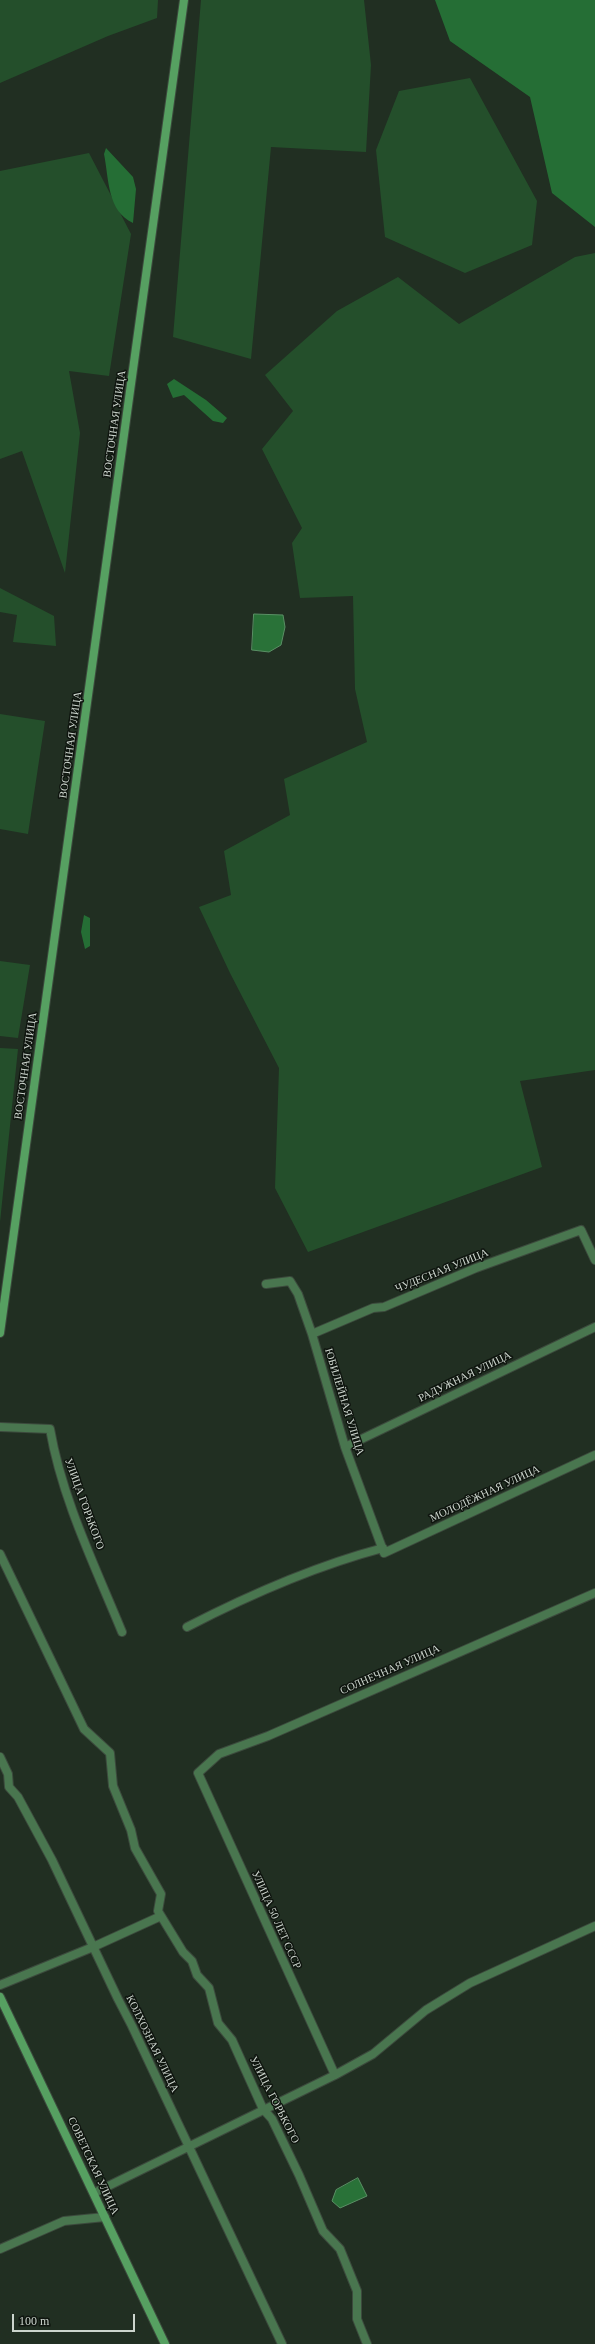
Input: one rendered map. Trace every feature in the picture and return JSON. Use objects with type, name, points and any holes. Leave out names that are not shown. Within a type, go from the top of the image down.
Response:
[{"type":"main road","name":"ВОСТОЧНАЯ УЛИЦА","points":[[0,1333],[184,0]]},
{"type":"main road","name":"СОВЕТСКАЯ УЛИЦА","points":[[0,1997],[165,2344]]},
{"type":"street","name":"ЧУДЕСНАЯ УЛИЦА","points":[[312,1334],[373,1308],[384,1307],[476,1268],[581,1230],[595,1260]]},
{"type":"street","name":"ЮБИЛЕЙНАЯ УЛИЦА","points":[[266,1284],[290,1281],[298,1294],[312,1334],[345,1447],[384,1551]]},
{"type":"street","name":"РАДУЖНАЯ УЛИЦА","points":[[345,1447],[595,1327]]},
{"type":"street","name":"УЛИЦА ГОРЬКОГО","points":[[0,1427],[50,1429],[55,1457],[69,1500],[122,1632]]},
{"type":"street","name":"МОЛОДЁЖНАЯ УЛИЦА","points":[[384,1551],[595,1455]]},
{"type":"street","points":[[187,1627],[229,1606],[343,1559],[384,1551]]},
{"type":"street","name":"УЛИЦА ГОРЬКОГО","points":[[0,1554],[84,1729],[110,1753],[113,1786],[131,1830],[135,1848],[161,1894],[158,1911],[183,1952],[192,1961],[197,1975],[209,1988],[218,2023],[232,2040],[263,2109],[272,2119],[299,2175],[323,2231],[340,2249],[357,2291],[357,2319],[367,2344]]},
{"type":"street","name":"СОЛНЕЧНАЯ УЛИЦА","points":[[198,1773],[219,1754],[268,1736],[595,1593]]},
{"type":"street","name":"КОЛХОЗНАЯ УЛИЦА","points":[[0,1757],[8,1774],[9,1787],[18,1797],[52,1860],[282,2344]]},
{"type":"street","name":"УЛИЦА 50 ЛЕТ СССР","points":[[198,1773],[335,2075]]},
{"type":"street","points":[[0,1985],[93,1947],[161,1916]]},
{"type":"street","points":[[94,2193],[335,2075],[373,2054],[426,2010],[470,1983],[595,1926]]},
{"type":"street","points":[[0,2249],[64,2221],[105,2217]]},
{"type":"shaded area","points":[[0,0],[158,0],[157,18],[108,36],[0,83]]},
{"type":"shaded area","points":[[201,0],[364,0],[371,65],[366,152],[271,147],[251,359],[173,337]]},
{"type":"shaded area","points":[[435,0],[595,0],[595,227],[552,193],[530,97],[450,41]]},
{"type":"shaded area","points":[[470,78],[537,201],[532,245],[465,273],[385,237],[376,150],[399,91]]},
{"type":"shaded area","points":[[106,148],[133,177],[136,189],[133,223],[124,218],[118,211],[114,202],[109,184],[104,154]]},
{"type":"shaded area","points":[[89,153],[131,234],[109,376],[69,371],[80,433],[65,573],[22,451],[0,459],[0,171]]},
{"type":"shaded area","points":[[595,253],[595,1070],[520,1081],[542,1167],[308,1252],[275,1188],[279,1068],[230,973],[199,907],[231,895],[224,851],[290,815],[284,779],[367,742],[355,689],[353,596],[300,598],[292,543],[302,528],[262,449],[293,411],[265,375],[337,311],[398,277],[459,324],[575,257]]},
{"type":"shaded area","points":[[174,379],[206,400],[227,418],[223,423],[213,421],[184,395],[173,398],[167,384]]},
{"type":"shaded area","points":[[0,588],[54,616],[56,646],[13,642],[17,615],[0,612]]},
{"type":"shaded area","points":[[254,614],[283,615],[285,627],[281,645],[269,652],[252,650]]},
{"type":"shaded area","points":[[0,714],[45,721],[28,834],[0,829]]},
{"type":"shaded area","points":[[84,915],[90,918],[90,946],[85,949],[81,932]]},
{"type":"shaded area","points":[[0,961],[30,965],[18,1038],[0,1036]]},
{"type":"shaded area","points":[[0,1048],[18,1049],[0,1222]]},
{"type":"shaded area","points":[[358,2178],[367,2196],[340,2208],[332,2201],[336,2190]]}]
